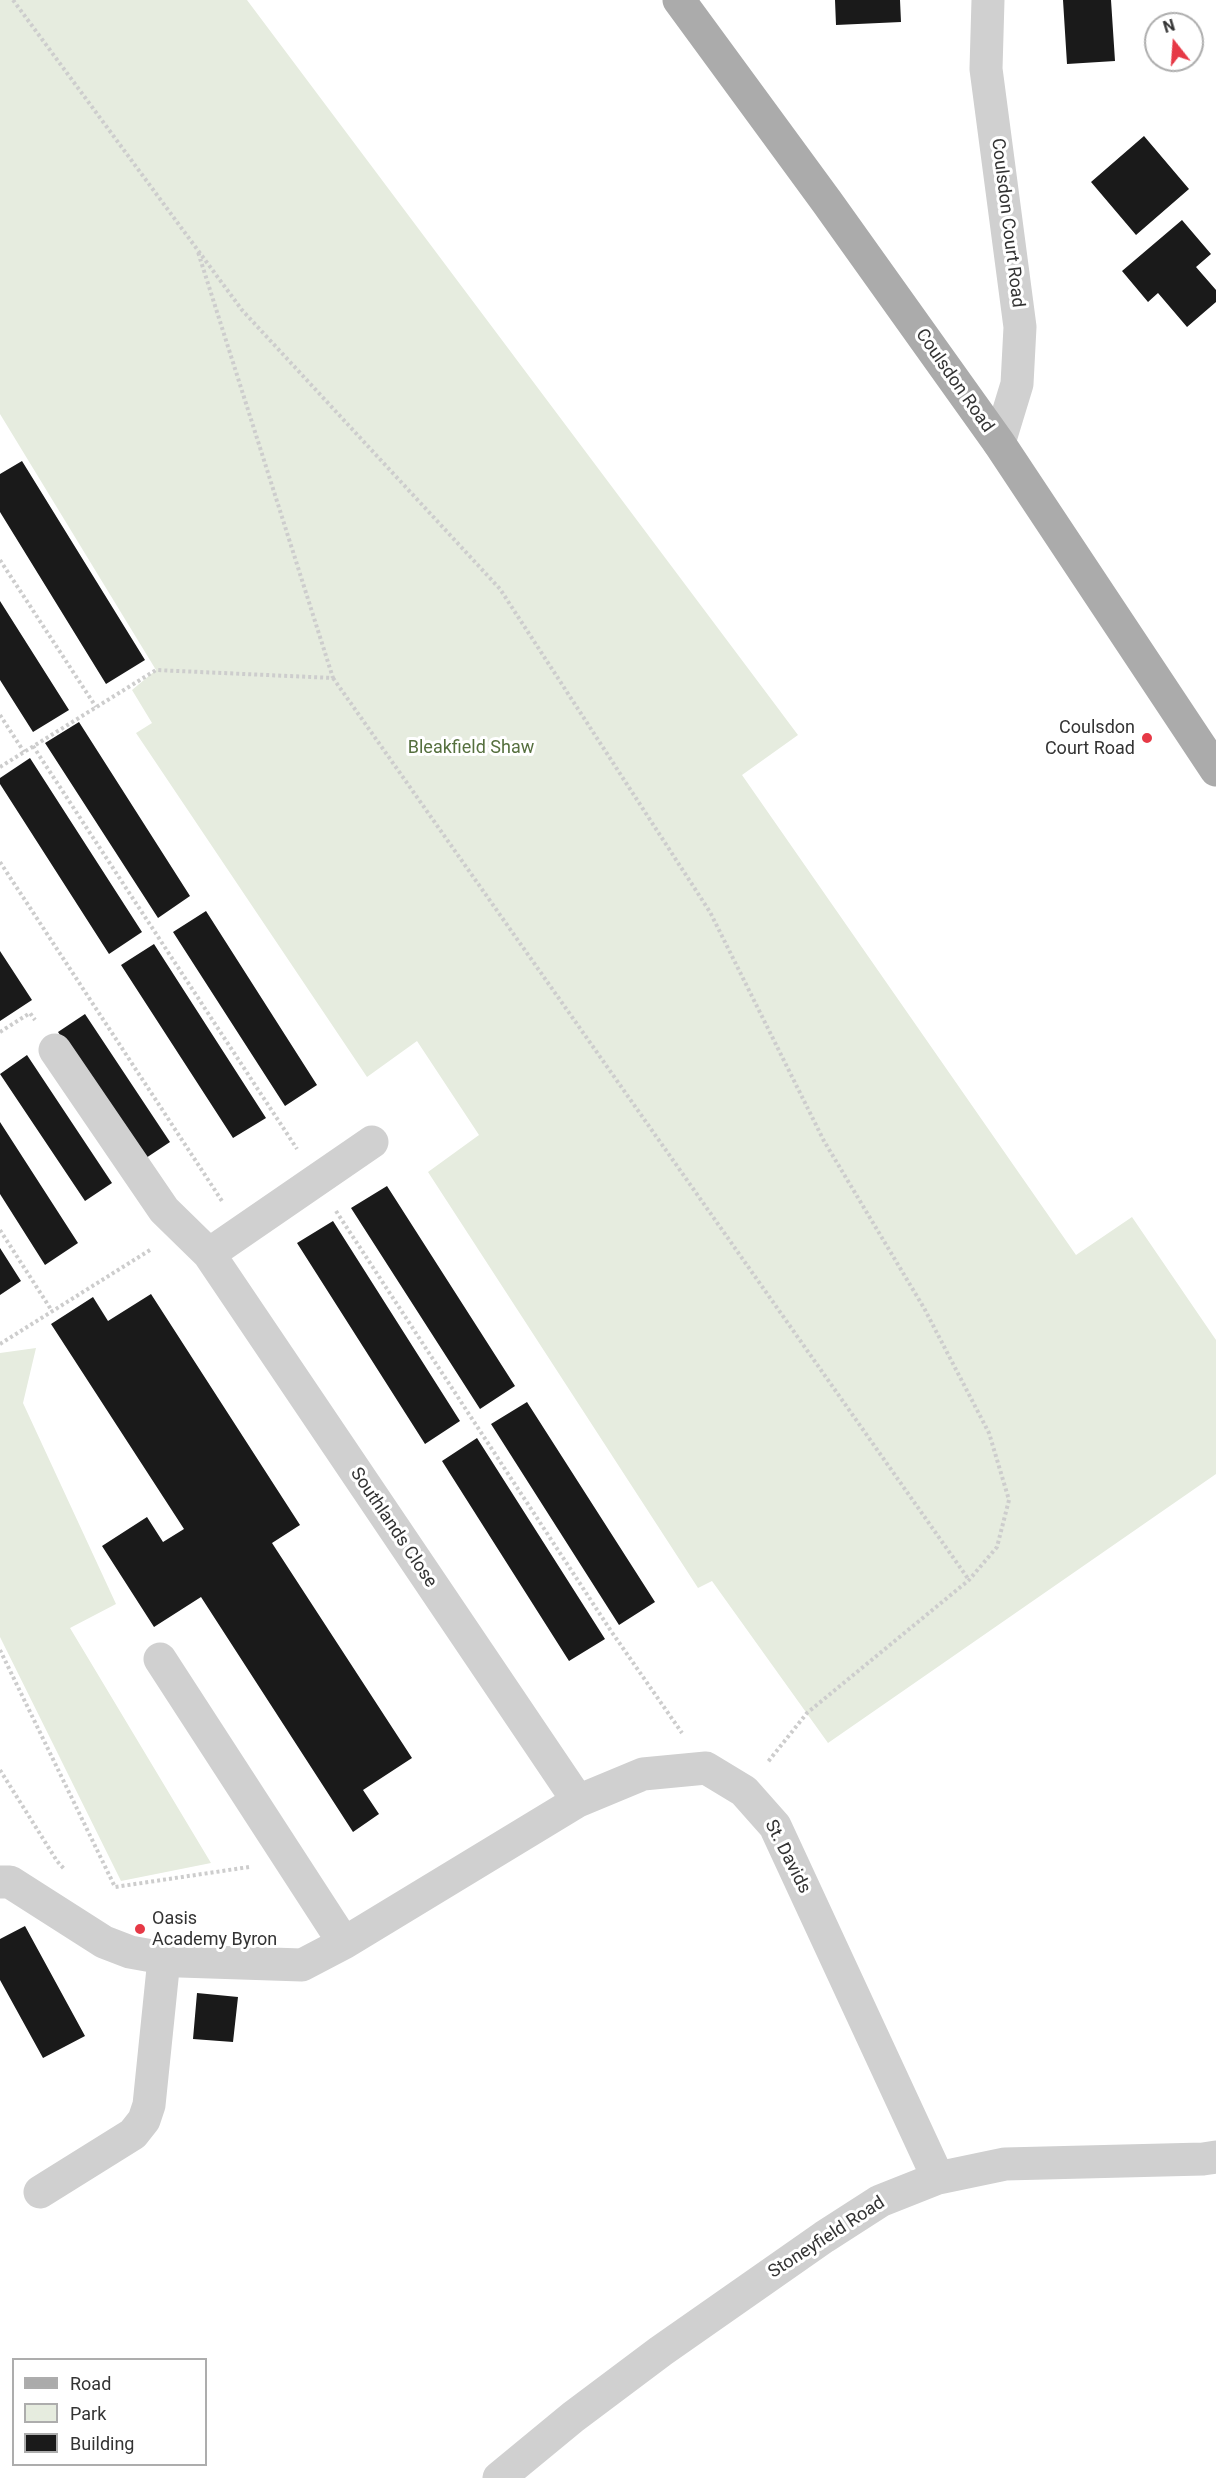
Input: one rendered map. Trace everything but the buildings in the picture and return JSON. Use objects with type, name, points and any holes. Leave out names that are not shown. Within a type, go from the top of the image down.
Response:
[{"type":"main road","name":"Coulsdon Road","points":[[680,0],[999,443],[1216,770]]},
{"type":"street","name":"Coulsdon Court Road","points":[[988,0],[987,69],[1020,327],[1017,384],[999,443]]},
{"type":"street","name":"Southlands Close","points":[[55,1050],[164,1210],[209,1254],[578,1801]]},
{"type":"street","points":[[209,1254],[372,1142]]},
{"type":"street","points":[[160,1659],[344,1942]]},
{"type":"street","points":[[0,1882],[10,1882],[104,1942],[130,1952],[164,1959],[302,1965],[578,1801],[643,1774],[706,1768]]},
{"type":"street","name":"St. Davids","points":[[706,1768],[744,1791],[775,1826],[938,2178]]},
{"type":"street","points":[[40,2192],[133,2134],[144,2120],[149,2105],[164,1959]]},
{"type":"street","name":"Stoneyfield Road","points":[[499,2478],[573,2417],[661,2351],[824,2237],[880,2201],[938,2178],[1005,2164],[1203,2160],[1216,2157]]},
{"type":"path","points":[[13,0],[242,310],[500,589],[710,912],[824,1141],[924,1308],[989,1433],[1009,1500],[997,1547],[969,1580],[807,1713],[744,1791]]},
{"type":"path","points":[[197,249],[333,678],[969,1580]]},
{"type":"path","points":[[0,560],[96,707]]},
{"type":"path","points":[[0,767],[156,670],[333,678]]},
{"type":"path","points":[[0,715],[24,752]]},
{"type":"path","points":[[33,746],[281,1122],[316,1180],[611,1631],[706,1768]]},
{"type":"path","points":[[0,862],[242,1231]]},
{"type":"path","points":[[0,1344],[184,1229]]},
{"type":"path","points":[[0,1230],[52,1311]]},
{"type":"path","points":[[0,1650],[115,1887],[254,1866]]},
{"type":"path","points":[[0,1770],[57,1861],[71,1876]]},
{"type":"green space","name":"Bleakfield Shaw","points":[[0,0],[247,0],[798,735],[742,775],[1076,1255],[1132,1217],[1216,1340],[1216,1474],[828,1743],[712,1581],[698,1588],[428,1172],[479,1135],[417,1041],[367,1077],[136,733],[152,723],[132,690],[156,670],[0,414]]},
{"type":"green space","points":[[36,1348],[23,1403],[116,1604],[70,1628],[211,1863],[121,1881],[0,1637],[0,1353]]},
{"type":"place","name":"Coulsdon Court Road","points":[[1147,738]]},
{"type":"place","name":"Oasis Academy Byron","points":[[140,1929]]}]
